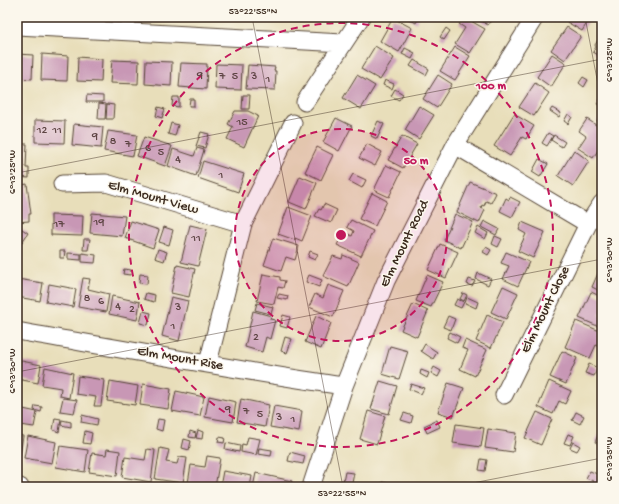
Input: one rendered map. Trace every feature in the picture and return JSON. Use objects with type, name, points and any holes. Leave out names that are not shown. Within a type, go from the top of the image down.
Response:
[{"type":"street","points":[[305,102],[361,17]]},
{"type":"street","name":"Elm Mount Road","points":[[311,487],[344,386],[386,281],[455,145],[535,17]]},
{"type":"street","points":[[17,26],[343,44]]},
{"type":"street","points":[[208,363],[243,224],[293,122]]},
{"type":"street","points":[[455,145],[588,224]]},
{"type":"street","name":"Elm Mount View","points":[[62,184],[106,183],[243,224]]},
{"type":"street","name":"Elm Mount Close","points":[[504,395],[588,224],[602,203]]},
{"type":"street","name":"Elm Mount Rise","points":[[17,331],[259,373],[344,386]]},
{"type":"building","points":[[406,17],[419,17],[416,23]]},
{"type":"building","points":[[464,17],[485,29],[470,53],[455,44],[465,28],[459,24]]},
{"type":"building","points":[[475,17],[493,17],[488,25]]},
{"type":"building","points":[[570,17],[591,17],[582,31],[567,22]]},
{"type":"building","points":[[393,18],[412,28],[399,52],[380,41]]},
{"type":"building","points":[[567,27],[581,36],[565,60],[551,50]]},
{"type":"building","points":[[446,28],[450,31],[444,40],[440,37]]},
{"type":"building","points":[[598,40],[602,43],[602,57],[593,52]]},
{"type":"building","points":[[375,46],[394,58],[380,80],[361,69]]},
{"type":"building","points":[[455,47],[470,56],[455,80],[440,71]]},
{"type":"building","points":[[405,48],[415,53],[412,59],[402,54]]},
{"type":"building","points":[[17,54],[33,55],[32,79],[17,78]]},
{"type":"building","points":[[42,54],[68,56],[67,81],[41,80]]},
{"type":"building","points":[[552,54],[566,63],[551,87],[537,77]]},
{"type":"building","points":[[78,57],[102,59],[101,82],[77,81]]},
{"type":"building","points":[[112,60],[139,61],[138,84],[110,83]]},
{"type":"building","points":[[414,60],[429,69],[426,75],[410,66]]},
{"type":"building","points":[[146,61],[172,62],[171,86],[145,84]]},
{"type":"building","points":[[181,63],[207,64],[206,89],[179,87]]},
{"type":"building","points":[[216,64],[242,65],[241,90],[215,89]]},
{"type":"building","points":[[248,65],[275,67],[275,90],[246,89]]},
{"type":"building","points":[[357,75],[375,86],[361,109],[343,98]]},
{"type":"building","points":[[438,75],[452,84],[437,108],[423,99]]},
{"type":"building","points":[[583,77],[588,80],[584,87],[579,83]]},
{"type":"building","points":[[385,80],[394,84],[392,89],[383,85]]},
{"type":"building","points":[[535,83],[549,93],[534,116],[519,107]]},
{"type":"building","points":[[395,89],[403,94],[399,100],[391,96]]},
{"type":"building","points":[[87,95],[103,96],[103,102],[86,102]]},
{"type":"building","points":[[243,95],[250,95],[249,109],[242,109]]},
{"type":"building","points":[[173,97],[179,97],[179,107],[172,106]]},
{"type":"building","points":[[602,97],[602,107],[597,104]]},
{"type":"building","points":[[190,99],[194,99],[194,106],[189,106]]},
{"type":"building","points":[[99,103],[106,104],[105,119],[98,119]]},
{"type":"building","points":[[107,104],[114,105],[113,119],[106,119]]},
{"type":"building","points":[[419,106],[434,115],[419,139],[405,130]]},
{"type":"building","points":[[158,107],[165,109],[162,118],[156,116]]},
{"type":"building","points":[[552,108],[561,113],[559,117],[550,111]]},
{"type":"building","points":[[235,111],[248,111],[258,116],[244,147],[227,139],[233,127],[228,124]]},
{"type":"building","points":[[602,113],[602,125],[597,121]]},
{"type":"building","points":[[514,114],[534,126],[526,139],[522,137],[510,156],[494,146]]},
{"type":"building","points":[[568,114],[572,117],[568,124],[564,121]]},
{"type":"building","points":[[336,118],[352,126],[339,151],[323,142]]},
{"type":"building","points":[[587,119],[602,129],[602,144],[593,158],[578,148],[586,136],[579,131]]},
{"type":"building","points":[[35,120],[65,121],[64,143],[35,142]]},
{"type":"building","points":[[378,121],[384,124],[377,139],[371,136]]},
{"type":"building","points":[[171,123],[178,125],[175,136],[168,134]]},
{"type":"building","points":[[74,124],[103,127],[101,148],[72,145]]},
{"type":"building","points":[[108,131],[137,135],[133,156],[104,151]]},
{"type":"building","points":[[201,132],[209,134],[205,148],[196,146]]},
{"type":"building","points":[[548,133],[553,136],[547,146],[542,143]]},
{"type":"building","points":[[554,135],[565,142],[562,147],[551,140]]},
{"type":"building","points":[[402,136],[417,144],[403,168],[388,160]]},
{"type":"building","points":[[144,137],[172,146],[165,166],[137,156]]},
{"type":"building","points":[[17,144],[27,144],[26,168],[29,168],[29,178],[17,177]]},
{"type":"building","points":[[367,144],[382,152],[375,166],[359,158]]},
{"type":"building","points":[[317,147],[333,155],[321,180],[305,172]]},
{"type":"building","points":[[197,148],[204,150],[196,176],[168,166],[173,149],[194,156]]},
{"type":"building","points":[[574,150],[589,161],[573,186],[558,176]]},
{"type":"building","points":[[539,159],[548,164],[540,177],[532,172]]},
{"type":"building","points":[[203,161],[244,174],[238,192],[198,178]]},
{"type":"building","points":[[386,165],[401,172],[389,197],[374,190]]},
{"type":"building","points":[[353,174],[366,180],[362,188],[349,181]]},
{"type":"building","points":[[300,176],[317,183],[306,209],[289,202]]},
{"type":"building","points":[[470,182],[496,193],[491,203],[486,201],[484,206],[482,205],[481,208],[485,210],[479,223],[457,212]]},
{"type":"building","points":[[27,184],[31,214],[29,214],[29,221],[17,222],[17,186]]},
{"type":"building","points":[[372,193],[387,201],[375,226],[359,219]]},
{"type":"building","points":[[510,197],[520,202],[512,217],[500,211],[506,198],[509,200]]},
{"type":"building","points":[[324,204],[337,210],[331,223],[315,216]]},
{"type":"building","points":[[288,207],[312,216],[302,241],[278,234]]},
{"type":"building","points":[[92,213],[125,216],[122,236],[90,233]]},
{"type":"building","points":[[455,214],[473,222],[461,248],[444,240]]},
{"type":"building","points":[[51,215],[83,216],[82,236],[51,235]]},
{"type":"building","points":[[351,220],[373,231],[361,256],[337,245],[344,232],[352,236],[354,231],[347,227]]},
{"type":"building","points":[[131,221],[159,230],[153,248],[125,238]]},
{"type":"building","points":[[484,221],[499,229],[496,235],[481,227]]},
{"type":"building","points":[[522,222],[545,232],[533,258],[518,251],[526,234],[519,230]]},
{"type":"building","points":[[190,225],[207,229],[198,266],[181,262]]},
{"type":"building","points":[[164,227],[173,230],[169,245],[159,242]]},
{"type":"building","points":[[478,227],[488,233],[485,239],[475,233]]},
{"type":"building","points":[[22,229],[28,233],[19,247],[17,245],[17,235]]},
{"type":"building","points":[[495,236],[502,239],[498,247],[492,244]]},
{"type":"building","points":[[273,238],[299,246],[295,260],[286,257],[281,271],[264,265]]},
{"type":"building","points":[[84,239],[90,239],[88,250],[83,250]]},
{"type":"building","points":[[440,244],[458,252],[446,278],[428,270]]},
{"type":"building","points":[[486,247],[491,250],[488,255],[483,252]]},
{"type":"building","points":[[158,249],[167,252],[164,261],[155,258]]},
{"type":"building","points":[[60,251],[65,251],[64,258],[60,258]]},
{"type":"building","points":[[310,251],[318,254],[315,260],[308,257]]},
{"type":"building","points":[[506,252],[529,262],[518,286],[503,279],[509,266],[501,263]]},
{"type":"building","points":[[68,253],[81,254],[81,260],[68,259]]},
{"type":"building","points":[[82,253],[96,255],[95,263],[82,262]]},
{"type":"building","points":[[343,255],[359,262],[348,287],[323,276],[333,256],[342,259]]},
{"type":"building","points":[[602,264],[602,292],[592,287]]},
{"type":"building","points":[[177,265],[195,269],[189,297],[171,293]]},
{"type":"building","points":[[124,269],[131,270],[130,275],[123,274]]},
{"type":"building","points":[[478,273],[491,279],[488,285],[476,279]]},
{"type":"building","points":[[140,274],[148,275],[147,284],[139,283]]},
{"type":"building","points":[[263,274],[280,277],[280,280],[285,281],[283,288],[278,287],[274,304],[257,301]]},
{"type":"building","points":[[309,275],[322,280],[319,287],[306,282]]},
{"type":"building","points":[[427,275],[443,282],[431,307],[416,301]]},
{"type":"building","points":[[83,278],[90,279],[88,289],[109,294],[106,312],[78,307]]},
{"type":"building","points":[[17,279],[43,283],[40,301],[17,297]]},
{"type":"building","points":[[469,279],[475,281],[472,286],[467,284]]},
{"type":"building","points":[[49,284],[76,289],[73,307],[46,302]]},
{"type":"building","points":[[328,285],[344,291],[333,317],[309,307],[315,294],[323,298]]},
{"type":"building","points":[[503,286],[518,293],[506,319],[491,312]]},
{"type":"building","points":[[591,292],[602,297],[602,313],[601,312],[599,315],[602,316],[602,328],[579,318]]},
{"type":"building","points":[[146,293],[155,295],[154,302],[144,299]]},
{"type":"building","points":[[463,293],[467,295],[464,301],[460,299]]},
{"type":"building","points":[[279,294],[288,296],[287,300],[277,298]]},
{"type":"building","points":[[112,296],[140,302],[137,320],[109,314]]},
{"type":"building","points":[[171,297],[188,301],[179,341],[162,336]]},
{"type":"building","points":[[467,297],[478,302],[476,308],[465,303]]},
{"type":"building","points":[[457,299],[464,302],[461,308],[454,305]]},
{"type":"building","points":[[257,303],[273,307],[271,314],[255,310]]},
{"type":"building","points":[[413,304],[428,311],[417,337],[401,330]]},
{"type":"building","points":[[143,311],[151,313],[148,325],[140,323]]},
{"type":"building","points":[[253,311],[271,316],[270,319],[275,320],[270,339],[266,337],[262,352],[245,347]]},
{"type":"building","points":[[283,315],[290,317],[287,328],[280,326]]},
{"type":"building","points":[[487,315],[503,322],[491,348],[476,341]]},
{"type":"building","points":[[316,316],[331,323],[321,349],[305,342]]},
{"type":"building","points":[[448,316],[455,319],[451,330],[443,327]]},
{"type":"building","points":[[576,321],[602,332],[602,337],[598,346],[596,345],[590,358],[565,347]]},
{"type":"building","points":[[450,332],[460,337],[457,343],[447,338]]},
{"type":"building","points":[[285,337],[292,339],[287,353],[281,351]]},
{"type":"building","points":[[465,340],[487,350],[475,376],[460,369],[468,350],[462,348]]},
{"type":"building","points":[[425,344],[437,352],[433,359],[421,351]]},
{"type":"building","points":[[390,346],[408,351],[399,379],[382,374]]},
{"type":"building","points":[[562,351],[577,358],[566,384],[550,377]]},
{"type":"building","points":[[17,360],[41,365],[38,383],[17,379]]},
{"type":"building","points":[[589,364],[598,368],[594,376],[585,373]]},
{"type":"building","points":[[45,367],[73,373],[69,398],[60,396],[61,388],[42,385]]},
{"type":"building","points":[[434,367],[441,371],[438,377],[431,373]]},
{"type":"building","points":[[421,370],[429,373],[427,378],[420,374]]},
{"type":"building","points":[[78,376],[104,380],[101,406],[94,406],[96,397],[76,394]]},
{"type":"building","points":[[110,381],[138,386],[135,405],[107,401]]},
{"type":"building","points":[[380,381],[397,386],[389,414],[371,409]]},
{"type":"building","points":[[549,381],[571,391],[565,404],[559,401],[553,414],[538,407]]},
{"type":"building","points":[[448,383],[464,388],[453,417],[438,412]]},
{"type":"building","points":[[143,384],[171,389],[168,409],[140,405]]},
{"type":"building","points":[[411,384],[424,388],[421,394],[409,389]]},
{"type":"building","points":[[176,391],[204,397],[200,416],[172,411]]},
{"type":"building","points":[[209,396],[236,402],[233,422],[205,417]]},
{"type":"building","points":[[63,398],[77,400],[74,413],[60,411]]},
{"type":"building","points":[[241,399],[269,405],[265,427],[237,422]]},
{"type":"building","points":[[35,406],[42,407],[41,412],[34,410]]},
{"type":"building","points":[[274,406],[302,411],[299,432],[270,427]]},
{"type":"building","points":[[23,409],[37,412],[34,427],[20,425]]},
{"type":"building","points":[[368,411],[385,416],[377,444],[360,439]]},
{"type":"building","points":[[537,412],[552,419],[541,445],[525,438]]},
{"type":"building","points":[[576,412],[584,416],[580,424],[572,420]]},
{"type":"building","points":[[404,413],[413,416],[411,423],[401,420]]},
{"type":"building","points":[[82,415],[98,419],[97,425],[81,422]]},
{"type":"building","points":[[55,418],[61,419],[59,432],[53,430]]},
{"type":"building","points":[[158,419],[164,420],[162,431],[156,429]]},
{"type":"building","points":[[62,420],[71,422],[71,427],[61,425]]},
{"type":"building","points":[[437,420],[440,427],[427,433],[424,426]]},
{"type":"building","points":[[456,424],[484,428],[481,447],[453,443]]},
{"type":"building","points":[[602,427],[602,445],[595,442]]},
{"type":"building","points":[[488,429],[516,433],[513,452],[485,448]]},
{"type":"building","points":[[198,430],[203,432],[202,439],[196,438]]},
{"type":"building","points":[[85,431],[92,433],[90,444],[83,443]]},
{"type":"building","points":[[190,431],[196,433],[195,438],[189,437]]},
{"type":"building","points":[[568,434],[574,436],[570,445],[564,443]]},
{"type":"building","points":[[17,435],[23,436],[20,456],[17,456]]},
{"type":"building","points":[[28,436],[56,442],[52,463],[24,458]]},
{"type":"building","points":[[219,437],[225,438],[224,443],[218,442]]},
{"type":"building","points":[[248,437],[260,439],[256,455],[241,452],[242,444],[246,445]]},
{"type":"building","points":[[184,439],[191,441],[189,450],[182,448]]},
{"type":"building","points":[[573,442],[580,446],[577,451],[570,448]]},
{"type":"building","points":[[226,443],[240,446],[239,452],[225,449]]},
{"type":"building","points":[[60,446],[88,450],[85,472],[56,467]]},
{"type":"building","points":[[160,448],[169,450],[166,462],[177,464],[179,457],[187,458],[183,483],[155,479]]},
{"type":"building","points":[[259,448],[272,450],[271,456],[258,454]]},
{"type":"building","points":[[107,449],[120,451],[117,476],[89,472],[92,453],[106,455]]},
{"type":"building","points":[[147,449],[155,450],[151,482],[122,477],[125,457],[145,460]]},
{"type":"building","points":[[290,452],[305,456],[303,464],[288,461]]},
{"type":"building","points":[[207,456],[220,458],[215,487],[188,483],[191,465],[205,467]]},
{"type":"building","points":[[481,459],[487,460],[485,471],[479,470]]},
{"type":"building","points":[[223,471],[252,476],[250,487],[220,487]]},
{"type":"building","points":[[590,471],[602,476],[602,487],[591,487],[593,481],[586,478]]},
{"type":"building","points":[[345,472],[354,473],[352,483],[369,487],[342,487]]},
{"type":"building","points":[[256,473],[292,481],[290,487],[253,487]]},
{"type":"building","points":[[382,482],[390,484],[389,487],[381,487]]}]
